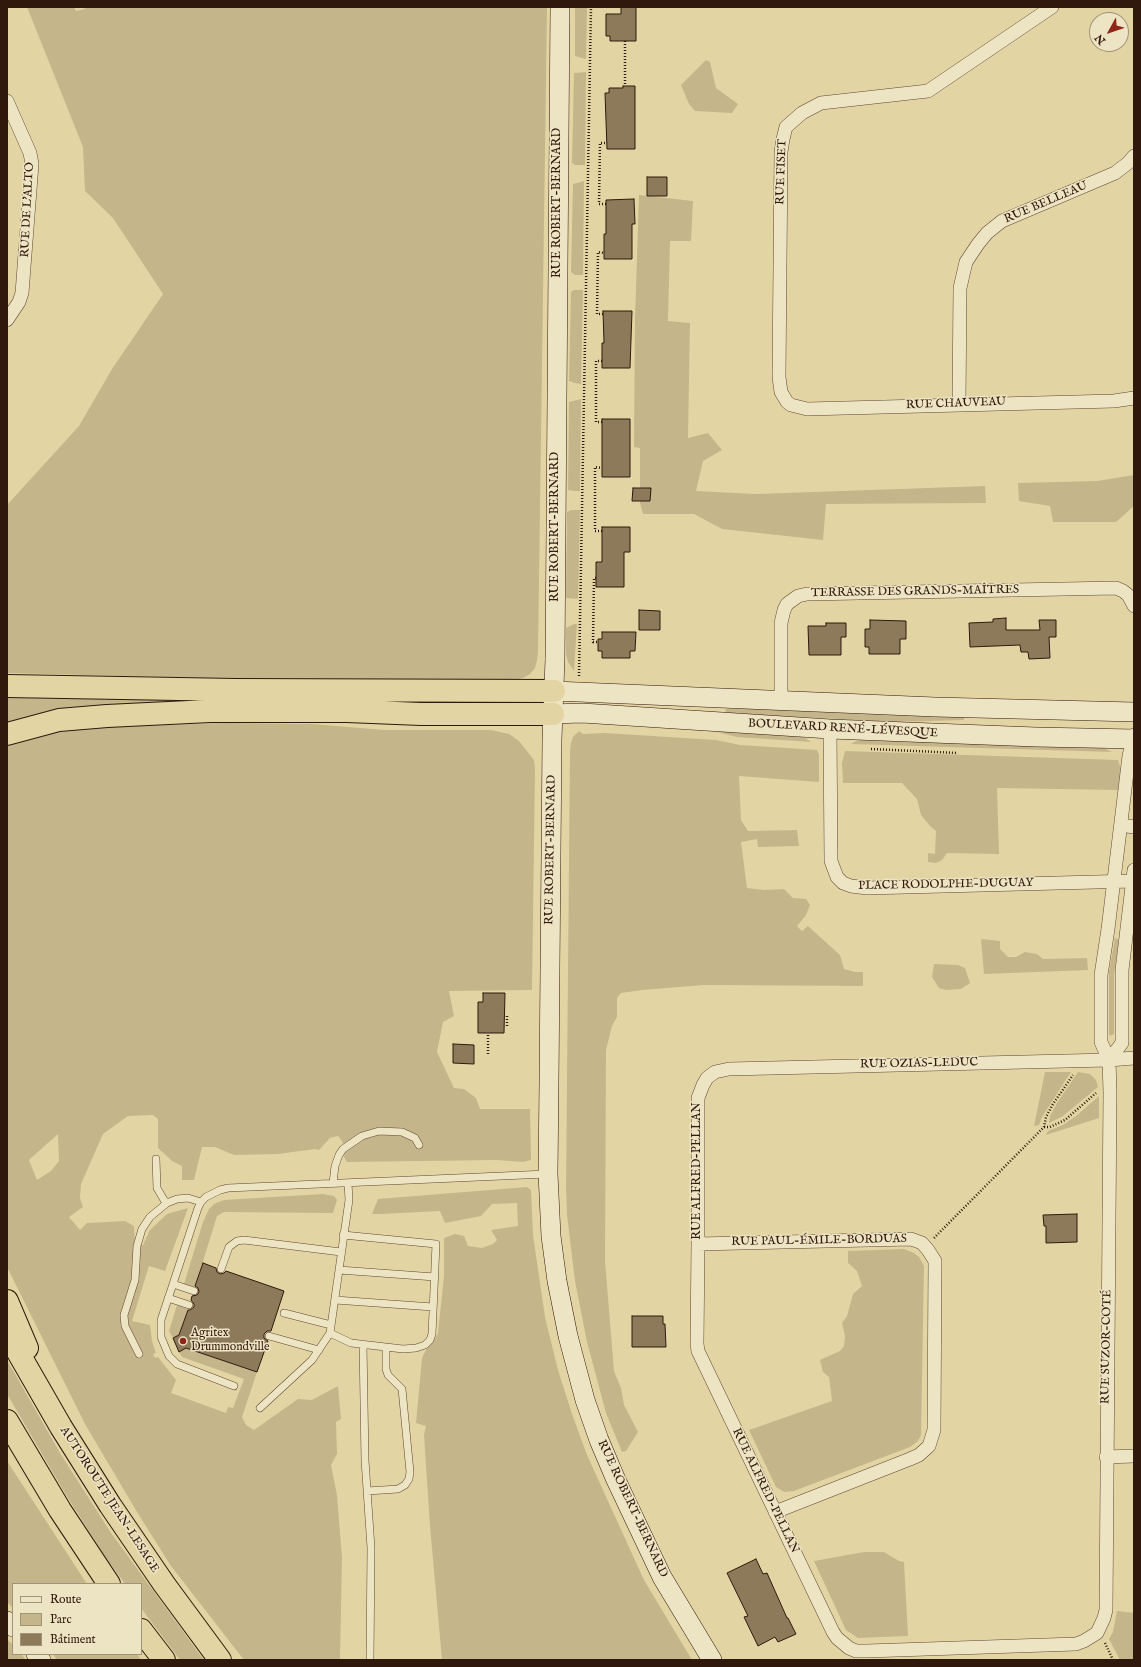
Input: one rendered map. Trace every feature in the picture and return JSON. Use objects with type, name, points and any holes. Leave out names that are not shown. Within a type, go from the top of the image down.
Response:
[{"type":"highway","points":[[7,686],[284,690],[554,691]]},
{"type":"highway","points":[[7,734],[42,723],[67,719],[210,711],[553,714]]},
{"type":"highway","points":[[7,1301],[61,1427]]},
{"type":"highway","name":"AUTOROUTE JEAN-LESAGE","points":[[7,1333],[61,1427],[143,1555],[220,1660]]},
{"type":"highway","points":[[7,1421],[60,1510],[108,1583]]},
{"type":"highway","points":[[142,1631],[164,1660]]},
{"type":"street","name":"RUE ROBERT-BERNARD","points":[[560,7],[548,1174],[551,1236],[558,1288],[573,1358],[588,1407],[616,1480],[669,1590],[712,1660]]},
{"type":"street","name":"RUE FISET","points":[[783,397],[779,377],[781,152],[786,127],[802,113],[821,103],[928,91],[1052,7]]},
{"type":"street","name":"RUE DE L'ALTO","points":[[7,101],[30,153],[32,169],[22,293],[19,302],[7,320]]},
{"type":"street","name":"RUE BELLEAU","points":[[959,404],[960,288],[966,262],[978,244],[987,233],[1002,221],[1115,173],[1128,163],[1134,156]]},
{"type":"street","name":"RUE CHAUVEAU","points":[[783,397],[791,405],[807,410],[959,404],[1114,401],[1134,398]]},
{"type":"street","name":"TERRASSE DES GRANDS-MAÎTRES","points":[[781,700],[781,623],[784,610],[788,604],[798,596],[807,594],[1116,588],[1123,590],[1128,595],[1134,606]]},
{"type":"street","points":[[554,691],[935,707],[1134,712]]},
{"type":"street","name":"BOULEVARD RENÉ-LÉVESQUE","points":[[553,714],[582,713],[830,729],[1036,737],[1134,738]]},
{"type":"street","name":"PLACE RODOLPHE-DUGUAY","points":[[830,729],[831,861],[837,877],[843,883],[867,888],[1113,882],[1134,877]]},
{"type":"street","name":"RUE SUZOR-COTÉ","points":[[1101,1638],[1101,1626],[1106,1610],[1110,1092],[1109,1060],[1101,1042],[1101,975],[1129,756],[1134,738]]},
{"type":"street","points":[[1121,825],[1134,827]]},
{"type":"street","points":[[1109,1060],[1122,1043],[1122,970],[1134,877]]},
{"type":"street","points":[[1108,929],[1126,932]]},
{"type":"street","name":"RUE OZIAS-LEDUC","points":[[707,1078],[715,1072],[721,1070],[739,1069],[1109,1060],[1134,1058]]},
{"type":"street","name":"RUE ALFRED-PELLAN","points":[[707,1078],[702,1085],[698,1098],[698,1351],[833,1632],[842,1643],[856,1650],[1076,1644],[1101,1638]]},
{"type":"street","name":"RUE PAUL-ÉMILE-BORDUAS","points":[[698,1244],[911,1239],[922,1244],[928,1250],[934,1261],[934,1430],[929,1446],[919,1455],[910,1459],[775,1512]]},
{"type":"street","points":[[1106,1457],[1134,1456]]},
{"type":"lane","points":[[333,1184],[338,1156],[343,1149],[362,1136],[379,1132],[402,1132],[415,1138],[419,1145]]},
{"type":"lane","points":[[156,1159],[157,1188],[167,1203]]},
{"type":"lane","points":[[234,1386],[172,1361],[163,1344],[160,1328],[168,1298],[200,1202],[212,1193],[228,1188],[548,1174]]},
{"type":"lane","points":[[260,1408],[306,1365],[319,1350],[330,1333],[349,1200],[348,1183]]},
{"type":"lane","points":[[139,1354],[125,1326],[124,1315],[135,1280],[138,1246],[142,1229],[150,1217],[167,1203],[177,1199],[188,1198],[200,1202]]},
{"type":"lane","points":[[330,1333],[351,1343],[403,1349],[416,1348],[425,1345],[430,1340],[432,1334],[436,1244],[343,1235]]},
{"type":"lane","points":[[221,1270],[229,1247],[237,1240],[341,1252]]},
{"type":"lane","points":[[339,1270],[435,1277]]},
{"type":"lane","points":[[173,1284],[194,1291]]},
{"type":"lane","points":[[168,1298],[189,1305]]},
{"type":"lane","points":[[335,1300],[433,1307]]},
{"type":"lane","points":[[284,1313],[332,1324]]},
{"type":"lane","points":[[269,1336],[319,1350]]},
{"type":"lane","points":[[363,1344],[365,1460],[371,1548],[370,1660]]},
{"type":"lane","points":[[367,1491],[398,1489],[405,1485],[409,1479],[410,1472],[402,1389],[388,1375],[386,1369],[386,1347]]},
{"type":"path","name":"RUE ROBERT-BERNARD","points":[[579,674],[591,7]]},
{"type":"path","points":[[625,41],[625,86]]},
{"type":"path","points":[[606,204],[599,204],[600,143],[607,143]]},
{"type":"path","points":[[603,314],[597,314],[598,252],[604,253]]},
{"type":"path","points":[[602,361],[596,361],[596,422],[602,422]]},
{"type":"path","points":[[602,468],[595,467],[595,531],[602,531]]},
{"type":"path","points":[[596,578],[594,578],[593,642],[598,642]]},
{"type":"path","points":[[507,1016],[507,1027]]},
{"type":"path","points":[[488,1033],[488,1054]]},
{"type":"path","points":[[934,1239],[1044,1127],[1046,1117],[1053,1104],[1076,1072]]},
{"type":"path","points":[[1044,1127],[1050,1127],[1065,1120],[1099,1091]]},
{"type":"path","points":[[1101,1638],[1114,1660]]},
{"type":"green space","points":[[27,7],[74,7],[76,11],[85,9],[84,7],[547,7],[538,652],[535,668],[530,674],[523,678],[513,680],[204,678],[7,673],[7,505],[79,426],[112,369],[163,294],[113,218],[85,191],[83,147]]},
{"type":"green space","points":[[575,7],[587,7],[586,59],[575,56]]},
{"type":"green space","points":[[706,60],[710,62],[716,88],[738,104],[732,113],[695,111],[689,104],[681,85]]},
{"type":"green space","points":[[586,72],[585,165],[575,165],[572,163],[574,73]]},
{"type":"green space","points":[[584,181],[583,275],[575,275],[571,272],[573,184]]},
{"type":"green space","points":[[639,195],[693,201],[691,241],[670,241],[668,321],[690,323],[688,438],[708,433],[722,450],[703,461],[696,491],[756,494],[985,486],[986,503],[826,504],[823,540],[722,529],[694,514],[643,514],[640,503],[640,448],[634,447],[635,319]]},
{"type":"green space","points":[[574,290],[583,290],[581,384],[569,381],[571,292]]},
{"type":"green space","points":[[581,399],[580,491],[574,491],[568,490],[569,402]]},
{"type":"green space","points":[[1134,475],[1134,506],[1116,522],[1053,522],[1050,506],[1019,501],[1018,483],[1097,481]]},
{"type":"green space","points":[[571,510],[580,510],[578,599],[566,598],[567,512]]},
{"type":"green space","points":[[577,624],[574,671],[568,662],[566,654],[566,628]]},
{"type":"green space","points":[[7,692],[532,702],[532,706],[7,726]]},
{"type":"green space","points":[[786,708],[964,717],[964,720],[894,722],[725,713],[726,709]]},
{"type":"green space","points":[[222,723],[313,724],[384,730],[491,730],[509,734],[519,741],[534,760],[532,990],[449,991],[454,1016],[443,1022],[437,1052],[454,1088],[464,1089],[476,1098],[480,1109],[530,1109],[531,1160],[523,1162],[497,1160],[347,1162],[344,1157],[345,1151],[342,1141],[338,1136],[330,1138],[319,1150],[315,1149],[278,1154],[234,1155],[215,1147],[202,1147],[194,1180],[182,1180],[182,1166],[172,1161],[158,1148],[158,1119],[153,1115],[128,1116],[103,1134],[81,1184],[80,1198],[83,1207],[69,1217],[80,1230],[87,1223],[125,1221],[134,1226],[135,1245],[143,1245],[150,1230],[167,1214],[188,1208],[165,1271],[149,1266],[132,1321],[150,1325],[152,1341],[156,1353],[153,1354],[155,1358],[158,1357],[176,1380],[171,1393],[226,1413],[228,1407],[233,1408],[244,1379],[182,1357],[179,1352],[186,1348],[257,1372],[242,1417],[246,1425],[254,1430],[298,1399],[312,1400],[338,1386],[341,1419],[336,1422],[337,1454],[331,1465],[337,1495],[342,1558],[340,1660],[244,1660],[171,1566],[137,1512],[85,1424],[7,1267],[7,745],[38,734],[75,728]],"holes":[[[58,1134],[59,1161],[51,1171],[37,1180],[29,1160]]]},
{"type":"green space","points":[[716,730],[795,736],[805,738],[811,742],[737,737],[717,732]]},
{"type":"green space","points":[[579,731],[583,734],[605,733],[716,740],[740,745],[817,750],[819,755],[819,782],[739,776],[741,820],[748,831],[797,830],[799,846],[758,847],[757,839],[741,842],[747,888],[764,890],[784,889],[793,898],[806,899],[810,905],[806,915],[797,926],[802,931],[808,926],[840,955],[844,969],[855,972],[863,972],[863,986],[704,985],[621,993],[617,998],[617,1017],[612,1026],[606,1050],[605,1261],[614,1371],[621,1388],[624,1405],[638,1432],[626,1451],[622,1452],[606,1413],[587,1342],[575,1281],[567,1215],[570,751],[573,737]]},
{"type":"green space","points":[[861,740],[1102,747],[1112,752],[851,744]]},
{"type":"green space","points":[[845,751],[1118,760],[1121,769],[1118,790],[997,788],[999,854],[947,853],[942,860],[936,863],[928,862],[928,853],[935,854],[936,831],[921,815],[917,799],[902,783],[843,783],[842,763]]},
{"type":"green space","points":[[1115,938],[1119,940],[1114,975],[1114,1034],[1110,1036],[1109,972]]},
{"type":"green space","points":[[981,939],[1000,941],[1000,949],[1008,957],[1016,957],[1025,952],[1037,954],[1043,959],[1087,958],[1088,970],[984,974]]},
{"type":"green space","points":[[934,964],[958,965],[965,968],[970,983],[961,989],[946,990],[939,988],[932,977]]},
{"type":"green space","points":[[1045,1072],[1071,1072],[1042,1117],[1039,1125],[1034,1126]]},
{"type":"green space","points":[[1078,1072],[1090,1074],[1096,1080],[1098,1087],[1063,1116],[1049,1123],[1050,1116],[1057,1103]]},
{"type":"green space","points":[[1099,1096],[1099,1118],[1046,1135],[1048,1131],[1063,1125],[1076,1116]]},
{"type":"green space","points":[[527,1187],[531,1190],[533,1235],[545,1317],[558,1370],[572,1414],[587,1455],[644,1580],[692,1660],[442,1660],[430,1526],[424,1435],[426,1426],[416,1423],[422,1358],[428,1346],[434,1341],[438,1333],[444,1276],[444,1238],[455,1234],[464,1236],[468,1246],[482,1248],[493,1244],[497,1240],[491,1230],[518,1226],[517,1203],[492,1204],[481,1216],[445,1223],[440,1211],[372,1214],[378,1199]]},
{"type":"green space","points":[[323,1194],[334,1196],[337,1200],[333,1213],[224,1212],[217,1216],[195,1287],[184,1284],[203,1222],[209,1209],[214,1204],[224,1200]]},
{"type":"green space","points":[[904,1249],[919,1257],[924,1266],[921,1435],[918,1441],[910,1447],[794,1491],[784,1492],[776,1487],[749,1430],[832,1401],[829,1377],[823,1372],[820,1360],[840,1351],[844,1346],[845,1336],[842,1323],[847,1316],[853,1294],[862,1286],[857,1271],[848,1263],[848,1251]]},
{"type":"green space","points":[[177,1305],[188,1309],[179,1335],[173,1338],[169,1331]]},
{"type":"green space","points":[[7,1360],[60,1453],[111,1533],[204,1660],[180,1660],[142,1609],[142,1583],[124,1583],[105,1556],[66,1495],[7,1394]]},
{"type":"green space","points":[[7,1461],[86,1583],[12,1583],[12,1607],[7,1602]]},
{"type":"green space","points":[[864,1552],[884,1552],[899,1561],[904,1562],[908,1636],[858,1638],[846,1630],[814,1561]]},
{"type":"green space","points":[[1117,1611],[1134,1613],[1134,1660],[1120,1660],[1109,1639],[1113,1632]]},
{"type":"green space","points":[[7,1639],[12,1644],[12,1655],[22,1655],[26,1660],[7,1660]]},
{"type":"green space","points":[[54,1655],[138,1655],[141,1660],[57,1660]]},
{"type":"building","points":[[621,7],[636,7],[636,41],[610,41],[610,36],[606,36],[606,14],[621,14]]},
{"type":"building","points":[[623,86],[635,86],[635,149],[607,149],[605,93],[609,93],[609,88],[623,88]]},
{"type":"building","points":[[647,177],[667,177],[667,196],[647,196]]},
{"type":"building","points":[[634,199],[635,224],[632,224],[632,259],[604,259],[606,200]]},
{"type":"building","points":[[603,311],[632,311],[630,368],[602,368],[602,343],[604,343]]},
{"type":"building","points":[[602,419],[630,419],[630,477],[602,477]]},
{"type":"building","points":[[633,488],[651,488],[650,501],[632,501]]},
{"type":"building","points":[[602,527],[630,527],[630,552],[624,552],[624,587],[596,587],[596,562],[602,562]]},
{"type":"building","points":[[639,610],[660,611],[660,630],[639,630]]},
{"type":"building","points":[[1006,618],[1006,630],[1040,630],[1039,620],[1056,620],[1056,637],[1049,637],[1050,658],[1029,659],[1028,652],[1021,652],[1020,645],[970,647],[969,623],[993,622],[993,619]]},
{"type":"building","points":[[870,620],[906,621],[906,639],[900,639],[900,654],[869,654],[869,647],[865,647],[865,629],[870,629]]},
{"type":"building","points":[[826,623],[846,623],[846,637],[841,637],[841,655],[809,655],[808,626],[826,626]]},
{"type":"building","points":[[602,632],[636,632],[635,651],[630,651],[630,658],[602,658],[602,651],[598,651],[598,639],[602,639]]},
{"type":"building","points":[[483,993],[505,993],[504,1033],[478,1033],[478,1002],[483,1002]]},
{"type":"building","points":[[453,1044],[474,1045],[474,1064],[453,1063]]},
{"type":"building","points":[[1077,1214],[1077,1242],[1046,1243],[1046,1226],[1044,1226],[1043,1215]]},
{"type":"building","points":[[203,1263],[216,1268],[217,1272],[220,1274],[226,1271],[284,1291],[271,1331],[267,1331],[264,1334],[264,1338],[268,1341],[257,1372],[186,1348],[179,1352],[173,1338],[179,1335],[188,1310],[194,1307],[191,1300],[192,1296],[197,1295],[199,1292],[198,1288],[195,1286]]},
{"type":"building","points":[[632,1316],[663,1316],[663,1324],[665,1324],[666,1347],[632,1347]]},
{"type":"building","points":[[756,1559],[763,1574],[767,1573],[787,1618],[796,1634],[778,1642],[775,1637],[758,1646],[744,1617],[748,1616],[727,1573]]},
{"type":"place","name":"Agritex Drummondville","points":[[183,1341]]}]
